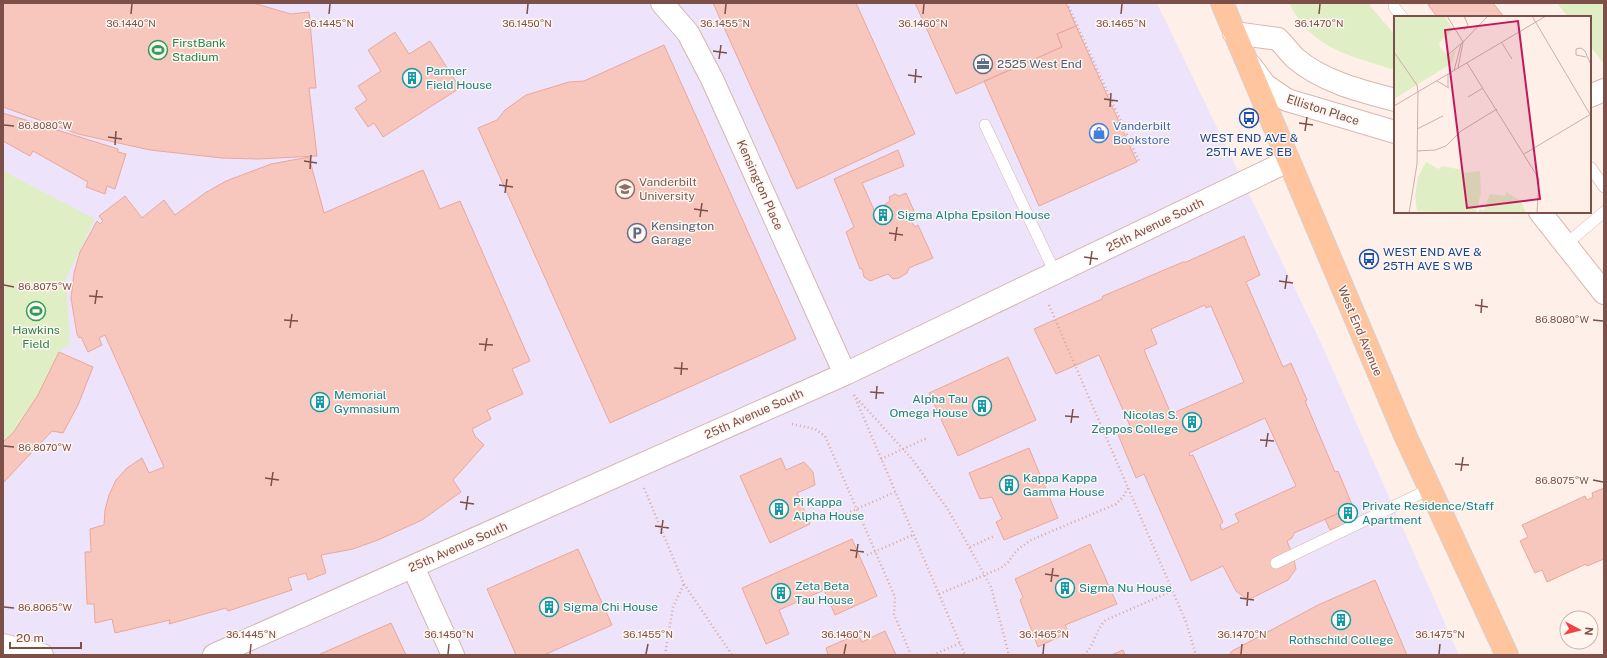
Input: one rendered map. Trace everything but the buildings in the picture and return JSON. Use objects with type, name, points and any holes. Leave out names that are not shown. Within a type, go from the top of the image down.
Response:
[{"type":"main road","name":"West End Avenue","points":[[1222,3],[1405,435],[1507,655]]},
{"type":"street","name":"Kensington Place","points":[[662,3],[688,33],[712,79],[845,374]]},
{"type":"street","points":[[1234,34],[1278,39],[1295,58],[1319,73],[1354,89],[1394,100]]},
{"type":"street","name":"Elliston Place","points":[[1245,57],[1265,85],[1286,100],[1394,132]]},
{"type":"street","points":[[1591,96],[1604,90]]},
{"type":"street","name":"25th Avenue South","points":[[214,655],[413,567],[634,466],[845,374],[1288,161]]},
{"type":"street","points":[[1541,213],[1604,293]]},
{"type":"street","points":[[413,567],[453,655]]},
{"type":"street","points":[[3,645],[42,655]]},
{"type":"lane","points":[[1394,7],[1401,16]]},
{"type":"lane","points":[[985,125],[1055,273]]},
{"type":"lane","points":[[1591,168],[1604,187]]},
{"type":"lane","points":[[1565,245],[1604,212]]},
{"type":"lane","points":[[1276,563],[1430,489]]},
{"type":"path","points":[[1067,3],[1139,161]]},
{"type":"path","points":[[1049,305],[1186,622],[1196,655]]},
{"type":"path","points":[[965,655],[853,393],[903,449],[947,508],[991,586],[1009,655]]},
{"type":"path","points":[[786,424],[810,427],[825,436],[895,597],[894,614],[911,655]]},
{"type":"path","points":[[881,458],[927,438]]},
{"type":"path","points":[[644,486],[684,584],[732,655]]},
{"type":"path","points":[[939,594],[1001,568],[1008,562],[1016,550],[1031,540],[1116,504],[1123,497],[1128,488]]},
{"type":"path","points":[[843,515],[895,492]]},
{"type":"path","points":[[867,555],[913,534]]},
{"type":"path","points":[[970,547],[994,536]]},
{"type":"path","points":[[665,655],[673,607],[684,584]]},
{"type":"path","points":[[1084,655],[1094,643],[1098,631],[1106,620],[1172,591]]},
{"type":"path","points":[[933,655],[960,643]]},
{"type":"shaded area","name":"Vanderbilt University","points":[[3,3],[1157,3],[1321,343],[1459,655],[3,655]]},
{"type":"green space","points":[[1289,3],[1372,3],[1370,6],[1394,34],[1394,70],[1348,55],[1334,48],[1321,41],[1298,19]]},
{"type":"green space","points":[[1557,3],[1604,3],[1604,64],[1591,47],[1591,16],[1567,16]]},
{"type":"green space","name":"Hawkins Field","points":[[3,171],[95,219],[66,279],[70,343],[59,352],[93,367],[78,405],[63,433],[52,431],[3,483]]},
{"type":"place","name":"FirstBank Stadium","points":[[158,50]]},
{"type":"place","name":"2525 West End","points":[[983,64]]},
{"type":"place","name":"Parmer Field House","points":[[412,78]]},
{"type":"place","name":"WEST END AVE & 25TH AVE S EB","points":[[1249,118]]},
{"type":"place","name":"Vanderbilt Bookstore","points":[[1099,133]]},
{"type":"place","name":"Vanderbilt University","points":[[625,189]]},
{"type":"place","name":"Sigma Alpha Epsilon House","points":[[883,215]]},
{"type":"place","name":"Kensington Garage","points":[[637,233]]},
{"type":"place","name":"WEST END AVE & 25TH AVE S WB","points":[[1369,259]]},
{"type":"place","name":"Hawkins Field","points":[[36,311]]},
{"type":"place","name":"Memorial Gymnasium","points":[[320,402]]},
{"type":"place","name":"Alpha Tau Omega House","points":[[982,406]]},
{"type":"place","name":"Nicolas S. Zeppos College","points":[[1192,422]]},
{"type":"place","name":"Kappa Kappa Gamma House","points":[[1009,485]]},
{"type":"place","name":"Pi Kappa Alpha House","points":[[779,509]]},
{"type":"place","name":"Private Residence/Staff Apartment","points":[[1348,513]]},
{"type":"place","name":"Sigma Nu House","points":[[1065,588]]},
{"type":"place","name":"Zeta Beta Tau House","points":[[781,593]]},
{"type":"place","name":"Sigma Chi House","points":[[549,607]]},
{"type":"place","name":"Rothschild College","points":[[1341,620]]}]
